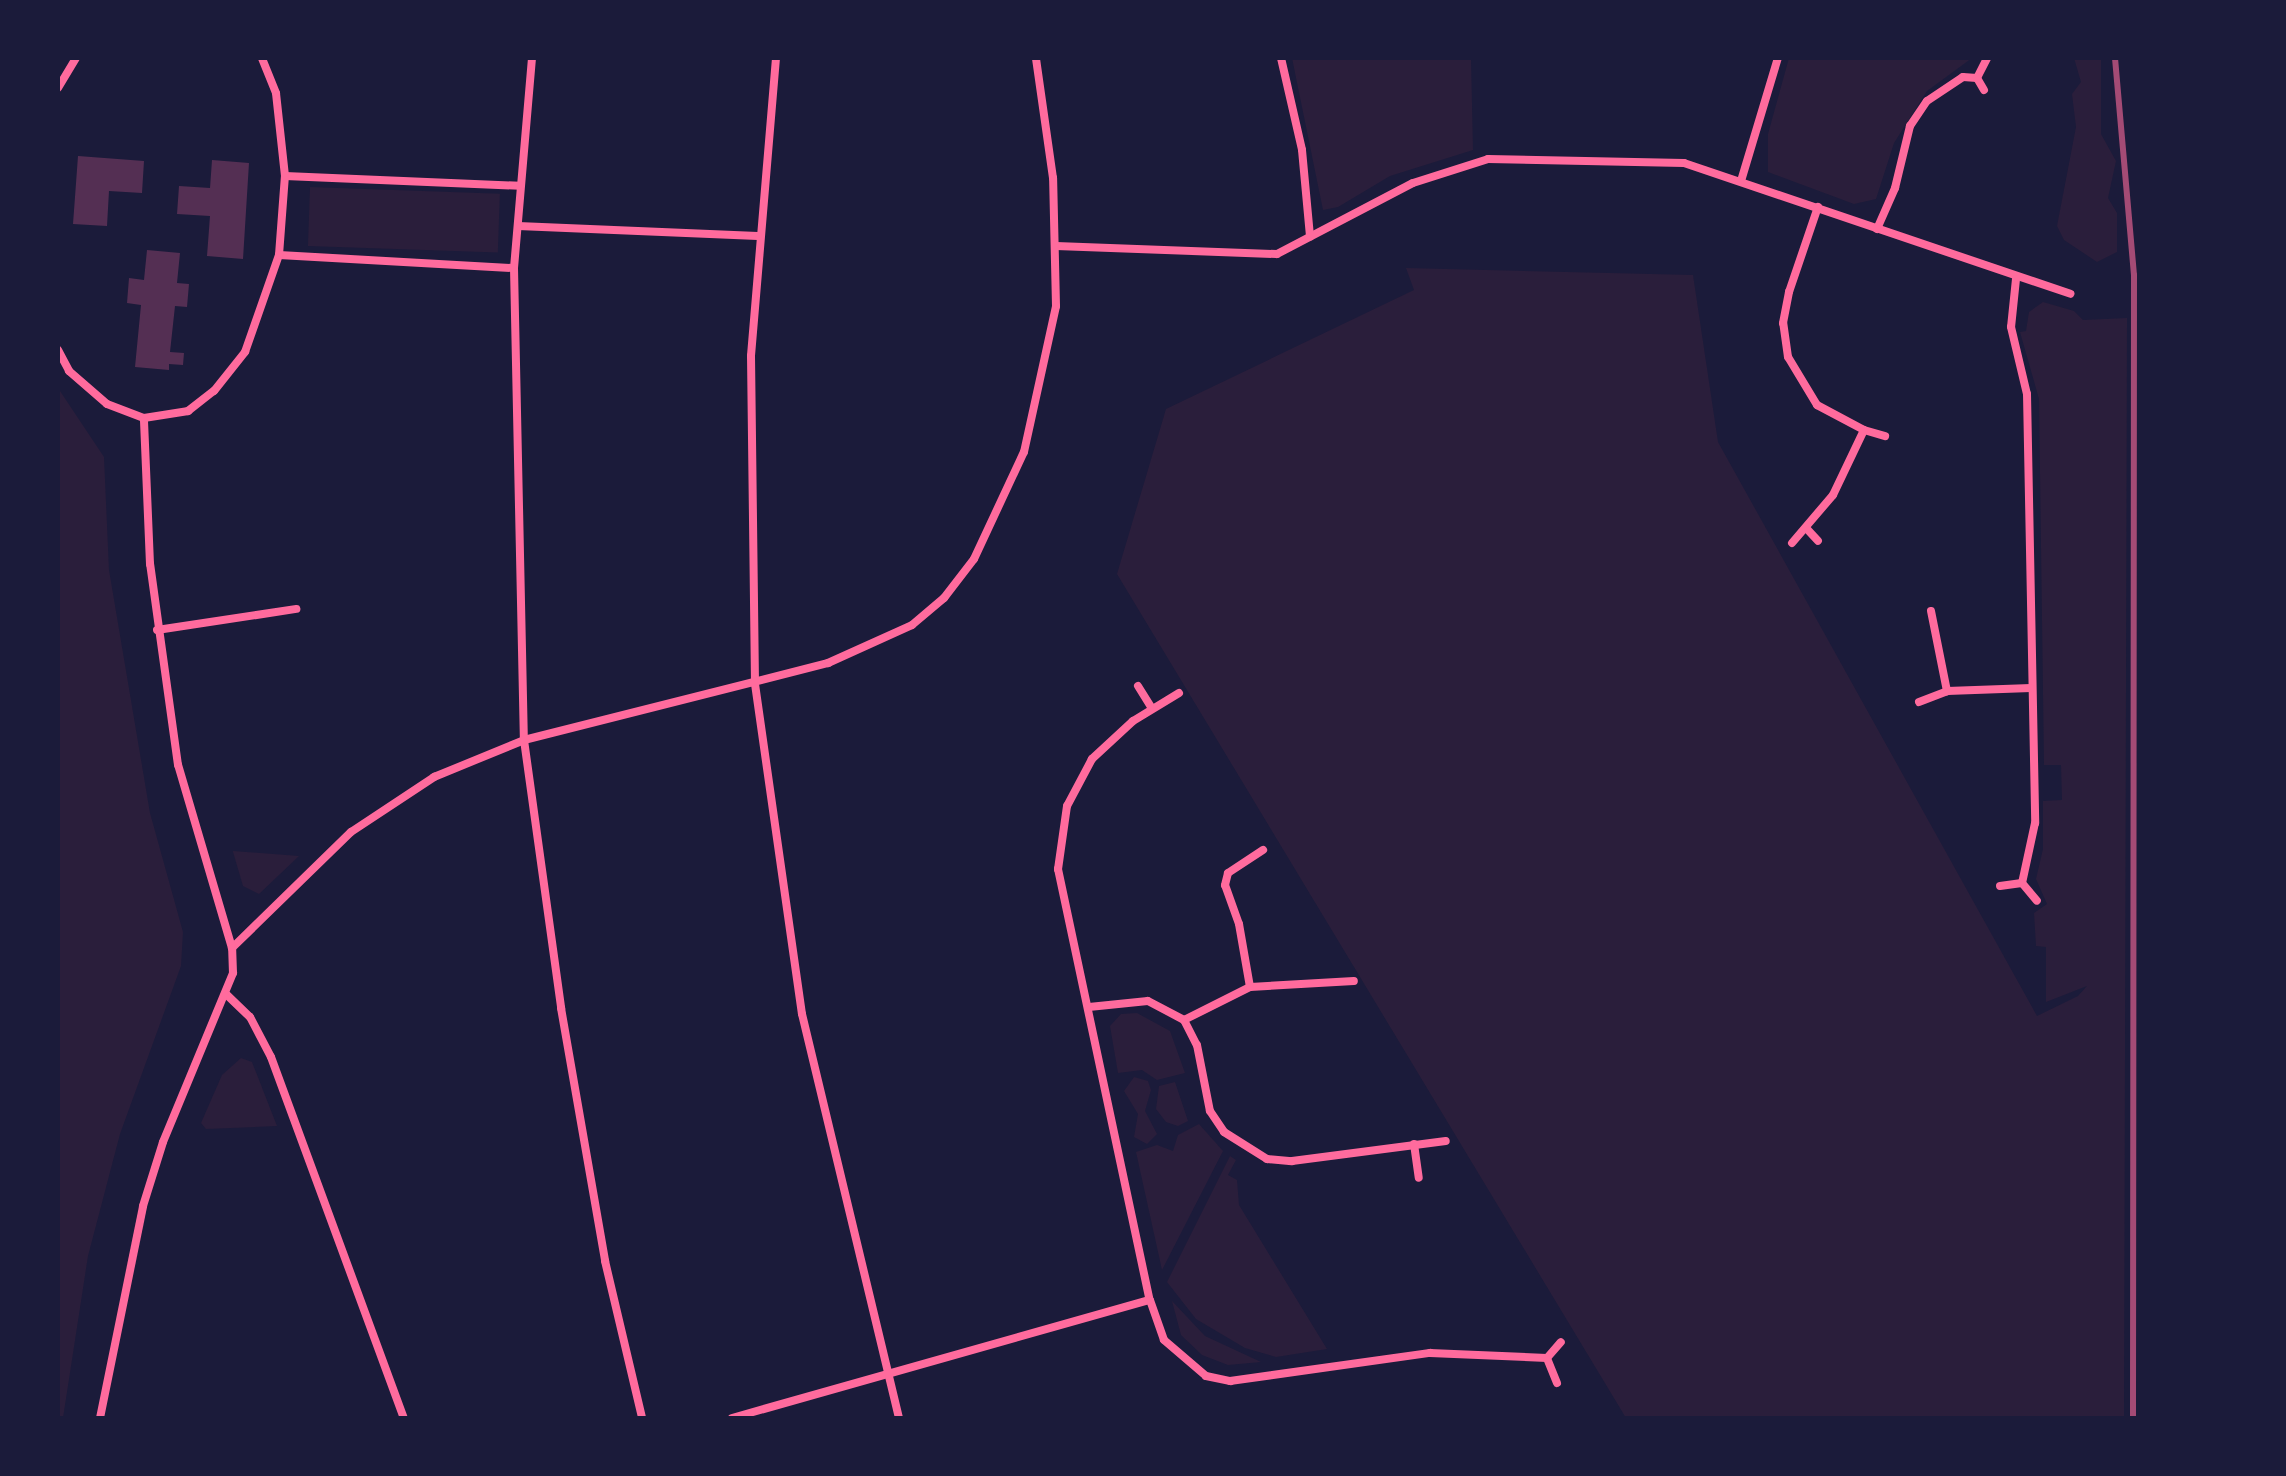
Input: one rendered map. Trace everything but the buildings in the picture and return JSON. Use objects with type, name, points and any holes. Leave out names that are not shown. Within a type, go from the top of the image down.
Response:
[{"type":"street","points":[[58,88],[76,58]]},
{"type":"street","points":[[58,350],[69,371],[107,404],[144,418],[188,411],[214,391],[245,352],[267,301],[279,255],[285,176],[276,93],[262,58]]},
{"type":"street","points":[[532,58],[514,268],[524,740],[589,1172],[642,1418]]},
{"type":"street","points":[[776,58],[758,236],[750,474],[755,684],[802,1014],[899,1418]]},
{"type":"street","points":[[232,948],[379,811],[459,765],[524,740],[755,684],[828,663],[912,625],[944,598],[974,559],[1024,452],[1056,306],[1053,178],[1036,58]]},
{"type":"street","points":[[1281,58],[1302,150],[1310,237]]},
{"type":"street","points":[[1741,181],[1778,58]]},
{"type":"street","points":[[1977,78],[1987,58]]},
{"type":"street","points":[[1877,229],[1895,188],[1910,126],[1927,101],[1949,85],[1963,77],[1977,78]]},
{"type":"street","points":[[1977,78],[1984,90]]},
{"type":"street","points":[[1056,246],[1277,254],[1413,183],[1488,159],[1684,163],[1818,207],[2016,279],[2070,294]]},
{"type":"street","points":[[285,176],[520,186]]},
{"type":"street","points":[[1818,207],[1789,292],[1783,323],[1788,357],[1817,405],[1864,430],[1885,436]]},
{"type":"street","points":[[518,226],[758,236]]},
{"type":"street","points":[[279,255],[514,268]]},
{"type":"street","points":[[2016,279],[2011,327],[2027,394],[2035,823],[2022,883]]},
{"type":"street","points":[[100,1418],[143,1206],[168,1128],[227,995],[232,948],[178,765],[157,630],[144,418]]},
{"type":"street","points":[[1792,543],[1833,495],[1864,430]]},
{"type":"street","points":[[1807,529],[1818,541]]},
{"type":"street","points":[[157,630],[296,609]]},
{"type":"street","points":[[1931,611],[1947,691]]},
{"type":"street","points":[[1138,686],[1152,708]]},
{"type":"street","points":[[1919,702],[1947,691],[2031,688]]},
{"type":"street","points":[[1179,693],[1152,708],[1092,759],[1061,827],[1060,887],[1089,1007],[1150,1300],[1164,1340],[1182,1360],[1206,1376],[1230,1381],[1430,1353],[1547,1358]]},
{"type":"street","points":[[1250,987],[1239,924],[1225,885],[1228,873],[1263,850]]},
{"type":"street","points":[[2000,886],[2022,883]]},
{"type":"street","points":[[2022,883],[2037,901]]},
{"type":"street","points":[[1184,1020],[1250,987],[1354,981]]},
{"type":"street","points":[[227,995],[250,1017],[271,1057],[404,1418]]},
{"type":"street","points":[[1089,1007],[1148,1001],[1184,1020],[1197,1045],[1210,1111],[1224,1132],[1244,1149],[1292,1161],[1446,1141]]},
{"type":"street","points":[[1414,1144],[1419,1178]]},
{"type":"street","points":[[732,1418],[1150,1300]]},
{"type":"street","points":[[1547,1358],[1561,1342]]},
{"type":"street","points":[[1547,1358],[1557,1383]]},
{"type":"shaded area","points":[[1292,58],[1471,58],[1473,150],[1390,176],[1338,207],[1323,210]]},
{"type":"shaded area","points":[[1789,58],[1972,58],[1927,91],[1894,143],[1876,199],[1854,204],[1768,172],[1768,134]]},
{"type":"shaded area","points":[[2074,58],[2101,58],[2101,134],[2116,161],[2108,198],[2117,213],[2117,252],[2097,262],[2064,240],[2057,226],[2076,127],[2072,94],[2081,82]]},
{"type":"shaded area","points":[[310,187],[500,194],[498,253],[308,246]]},
{"type":"shaded area","points":[[1406,268],[1693,275],[1718,442],[2037,1016],[2078,996],[2087,986],[2046,1002],[2046,947],[2036,946],[2034,913],[2047,904],[2036,879],[2043,849],[2043,801],[2062,800],[2061,765],[2044,765],[2039,399],[2020,332],[2026,331],[2029,312],[2043,302],[2074,311],[2083,320],[2127,318],[2124,1418],[1626,1418],[1117,574],[1166,409],[1414,290]]},
{"type":"shaded area","points":[[58,388],[104,457],[109,570],[150,813],[183,932],[181,966],[120,1134],[88,1256],[63,1418],[58,1418]]},
{"type":"shaded area","points":[[233,851],[299,856],[259,894],[243,886]]},
{"type":"shaded area","points":[[1137,1013],[1170,1031],[1185,1073],[1157,1080],[1142,1070],[1118,1073],[1110,1026],[1121,1014]]},
{"type":"shaded area","points":[[241,1058],[252,1062],[277,1126],[206,1129],[201,1123],[222,1075]]},
{"type":"shaded area","points":[[1134,1077],[1148,1081],[1151,1090],[1145,1111],[1157,1134],[1147,1144],[1134,1137],[1138,1114],[1124,1091]]},
{"type":"shaded area","points":[[1175,1082],[1188,1121],[1178,1126],[1166,1122],[1156,1109],[1159,1086]]},
{"type":"shaded area","points":[[1199,1124],[1223,1151],[1162,1270],[1136,1152],[1157,1145],[1173,1151],[1178,1135]]},
{"type":"shaded area","points":[[1230,1156],[1236,1160],[1228,1175],[1237,1180],[1239,1205],[1327,1349],[1276,1357],[1245,1348],[1196,1319],[1167,1282]]},
{"type":"shaded area","points":[[1172,1301],[1205,1336],[1261,1362],[1228,1365],[1202,1355],[1181,1335]]},
{"type":"railway","points":[[2115,58],[2134,275],[2133,1418]]}]
